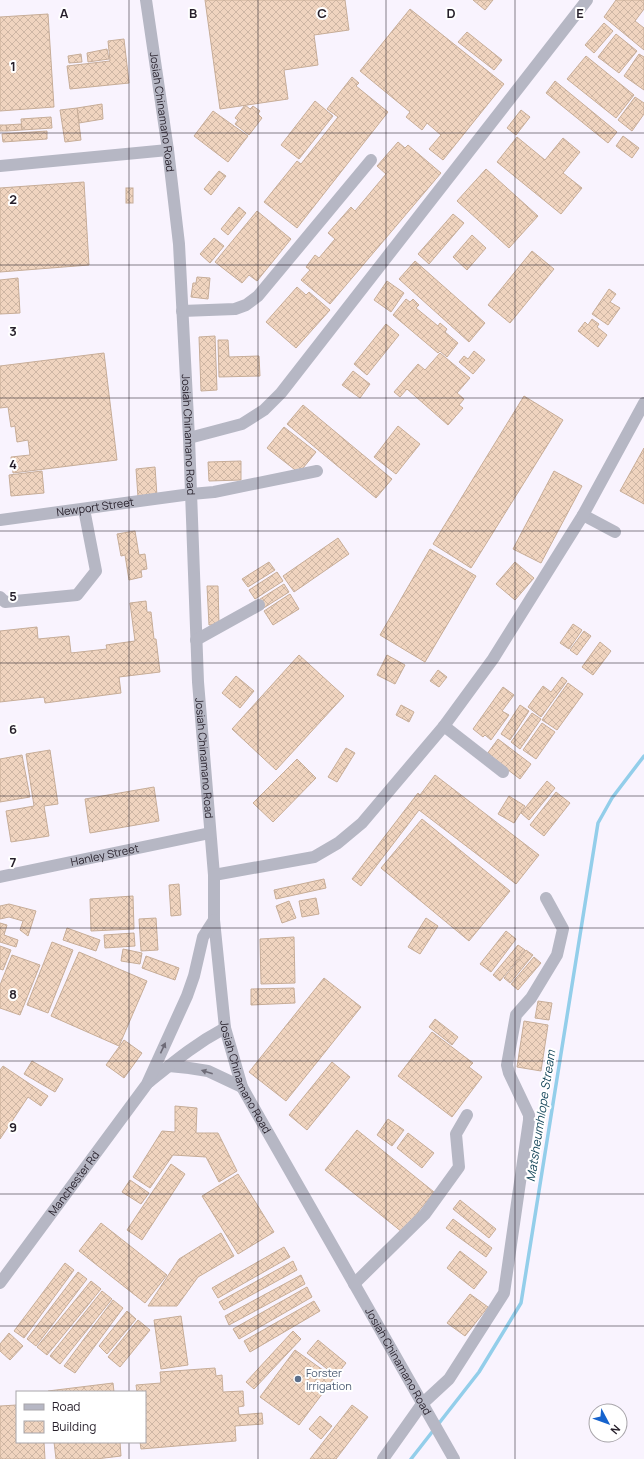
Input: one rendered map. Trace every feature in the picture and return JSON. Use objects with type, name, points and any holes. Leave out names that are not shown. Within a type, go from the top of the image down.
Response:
[{"type":"street","name":"Josiah Chinamano Road","points":[[146,0],[168,150],[179,244],[189,438],[198,682],[214,875],[214,920],[225,1028],[242,1087],[453,1458]]},
{"type":"street","points":[[189,438],[242,424],[264,410],[281,393],[587,0]]},
{"type":"street","points":[[0,166],[168,150]]},
{"type":"street","points":[[182,310],[235,309],[246,305],[258,296],[370,160]]},
{"type":"street","points":[[214,875],[314,857],[338,843],[362,823],[444,726],[493,659],[583,515],[644,404]]},
{"type":"street","name":"Newport Street","points":[[0,520],[214,492],[317,471]]},
{"type":"street","points":[[0,598],[6,602],[76,595],[96,571],[84,509]]},
{"type":"street","points":[[583,515],[615,532]]},
{"type":"street","points":[[196,640],[259,605]]},
{"type":"street","points":[[444,726],[503,772]]},
{"type":"street","name":"Hanley Street","points":[[0,877],[210,833]]},
{"type":"street","points":[[383,1459],[423,1406],[449,1379],[504,1293],[529,1120],[507,1064],[516,1015],[531,998],[557,955],[560,947],[563,929],[546,898]]},
{"type":"street","points":[[147,1084],[187,996],[194,976],[203,937],[214,920]]},
{"type":"street","points":[[147,1084],[184,1053],[204,1039],[225,1028]]},
{"type":"street","points":[[169,1066],[208,1071],[242,1087]]},
{"type":"street","name":"Manchester Rd","points":[[0,1282],[147,1084]]},
{"type":"street","points":[[354,1284],[425,1214],[459,1167],[456,1134],[467,1114]]},
{"type":"building","points":[[205,0],[345,0],[349,30],[314,35],[318,65],[284,70],[288,99],[220,109]]},
{"type":"building","points":[[473,0],[493,0],[485,10]]},
{"type":"building","points":[[616,0],[644,0],[644,9],[635,21],[644,28],[644,50],[604,17]]},
{"type":"building","points":[[410,9],[504,84],[443,160],[429,149],[441,135],[427,123],[422,130],[406,117],[410,112],[360,71]]},
{"type":"building","points":[[48,14],[54,107],[0,111],[0,17]]},
{"type":"building","points":[[604,23],[613,31],[594,53],[585,45]]},
{"type":"building","points":[[467,32],[502,60],[494,70],[458,42]]},
{"type":"building","points":[[616,34],[637,51],[619,73],[598,57]]},
{"type":"building","points":[[124,39],[129,83],[70,89],[67,66],[110,61],[108,41]]},
{"type":"building","points":[[107,49],[109,59],[88,62],[87,53]]},
{"type":"building","points":[[81,54],[82,62],[69,63],[68,56]]},
{"type":"building","points":[[639,54],[644,57],[644,90],[624,76]]},
{"type":"building","points":[[586,56],[634,95],[616,118],[567,79]]},
{"type":"building","points":[[352,77],[359,83],[356,86],[388,112],[297,228],[264,202],[297,161],[301,164],[338,117],[327,109]]},
{"type":"building","points":[[555,81],[617,132],[608,143],[546,93]]},
{"type":"building","points":[[635,97],[644,103],[644,114],[632,131],[618,120]]},
{"type":"building","points":[[315,101],[333,116],[299,159],[281,145]]},
{"type":"building","points":[[102,104],[103,119],[79,123],[77,108]]},
{"type":"building","points":[[245,105],[250,109],[253,106],[260,111],[258,114],[262,118],[249,135],[235,124],[238,120],[235,118]]},
{"type":"building","points":[[77,108],[81,140],[65,142],[60,110]]},
{"type":"building","points":[[521,110],[530,117],[516,135],[507,128]]},
{"type":"building","points":[[213,111],[248,136],[228,162],[194,136]]},
{"type":"building","points":[[51,117],[52,128],[22,130],[21,119]]},
{"type":"building","points":[[21,124],[22,130],[7,131],[6,125]]},
{"type":"building","points":[[0,125],[6,125],[7,131],[0,131]]},
{"type":"building","points":[[47,131],[47,139],[3,142],[2,134]]},
{"type":"building","points":[[623,136],[639,148],[632,158],[616,146]]},
{"type":"building","points":[[517,137],[545,160],[563,138],[580,152],[563,173],[582,188],[561,214],[497,162]]},
{"type":"building","points":[[398,142],[405,148],[408,145],[441,173],[330,304],[301,280],[310,270],[306,267],[315,255],[319,258],[335,239],[328,233],[351,207],[355,211],[386,174],[377,166]]},
{"type":"building","points":[[486,169],[538,216],[509,248],[457,201]]},
{"type":"building","points":[[219,171],[226,176],[211,195],[204,189]]},
{"type":"building","points":[[84,182],[89,265],[0,272],[0,188]]},
{"type":"building","points":[[126,188],[133,188],[133,203],[126,203]]},
{"type":"building","points":[[239,207],[246,213],[228,235],[221,229]]},
{"type":"building","points":[[257,211],[291,239],[257,281],[249,275],[242,283],[215,262]]},
{"type":"building","points":[[453,214],[464,223],[429,264],[418,254]]},
{"type":"building","points":[[472,235],[486,248],[467,270],[453,257]]},
{"type":"building","points":[[214,238],[224,246],[210,263],[200,254]]},
{"type":"building","points":[[532,251],[554,269],[510,323],[488,305]]},
{"type":"building","points":[[415,261],[485,323],[469,342],[399,279]]},
{"type":"building","points":[[197,277],[210,278],[208,299],[191,297],[193,283],[196,283]]},
{"type":"building","points":[[18,278],[20,313],[0,314],[0,280]]},
{"type":"building","points":[[387,281],[404,293],[391,312],[374,300]]},
{"type":"building","points":[[297,287],[306,295],[309,292],[330,310],[296,348],[266,322]]},
{"type":"building","points":[[609,289],[616,294],[610,302],[620,308],[608,325],[592,314]]},
{"type":"building","points":[[406,299],[410,302],[413,299],[419,305],[416,308],[438,326],[440,323],[447,329],[445,332],[458,343],[447,357],[440,351],[438,353],[393,315]]},
{"type":"building","points":[[592,319],[599,324],[597,327],[607,335],[598,347],[578,331],[585,322],[588,325]]},
{"type":"building","points":[[386,324],[399,335],[367,375],[354,364]]},
{"type":"building","points":[[215,336],[217,390],[201,391],[199,337]]},
{"type":"building","points":[[218,340],[228,340],[229,357],[259,356],[260,376],[219,377]]},
{"type":"building","points":[[474,351],[485,360],[473,374],[459,362],[464,356],[468,359]]},
{"type":"building","points":[[104,353],[117,460],[13,473],[11,457],[30,455],[28,440],[17,442],[15,426],[11,427],[8,407],[0,408],[0,366]]},
{"type":"building","points":[[440,353],[470,378],[457,393],[464,399],[459,405],[463,408],[448,425],[407,389],[400,397],[394,392],[418,364],[425,370]]},
{"type":"building","points":[[353,371],[370,384],[360,398],[342,385]]},
{"type":"building","points":[[524,396],[563,420],[471,568],[433,544]]},
{"type":"building","points":[[303,405],[392,479],[376,498],[287,424]]},
{"type":"building","points":[[398,426],[420,444],[396,474],[374,457]]},
{"type":"building","points":[[284,427],[316,452],[299,473],[267,448]]},
{"type":"building","points":[[644,448],[644,504],[620,491]]},
{"type":"building","points":[[241,461],[241,480],[209,481],[208,462]]},
{"type":"building","points":[[155,467],[157,496],[138,497],[136,469]]},
{"type":"building","points":[[42,471],[44,493],[11,496],[9,475]]},
{"type":"building","points":[[554,471],[582,486],[541,563],[513,549]]},
{"type":"building","points":[[135,531],[139,555],[145,554],[147,569],[141,570],[142,577],[129,580],[125,555],[121,556],[117,534]]},
{"type":"building","points":[[338,538],[349,554],[294,592],[283,576]]},
{"type":"building","points":[[430,549],[476,576],[425,662],[380,635]]},
{"type":"building","points":[[269,562],[275,570],[248,587],[242,579]]},
{"type":"building","points":[[515,562],[534,578],[515,600],[496,584]]},
{"type":"building","points":[[277,572],[283,581],[255,599],[249,590]]},
{"type":"building","points":[[284,584],[289,592],[262,609],[257,601]]},
{"type":"building","points":[[207,586],[218,586],[219,624],[209,625]]},
{"type":"building","points":[[290,594],[299,609],[273,625],[264,611]]},
{"type":"building","points":[[146,601],[147,612],[151,612],[160,672],[119,677],[121,693],[45,703],[44,697],[0,702],[0,631],[37,627],[38,639],[69,636],[71,653],[107,649],[106,645],[135,641],[130,603]]},
{"type":"building","points":[[573,624],[582,630],[569,649],[560,643]]},
{"type":"building","points":[[584,631],[591,636],[577,655],[570,650]]},
{"type":"building","points":[[600,642],[611,651],[593,675],[582,667]]},
{"type":"building","points":[[299,655],[344,696],[276,770],[232,729]]},
{"type":"building","points":[[387,655],[405,665],[395,684],[377,675]]},
{"type":"building","points":[[438,670],[447,677],[439,687],[430,681]]},
{"type":"building","points":[[236,676],[254,691],[240,708],[222,693]]},
{"type":"building","points":[[562,677],[567,681],[541,717],[528,707],[543,686],[551,692]]},
{"type":"building","points":[[568,683],[583,694],[557,730],[542,720]]},
{"type":"building","points":[[503,687],[514,695],[502,711],[509,715],[491,740],[485,735],[483,737],[473,729]]},
{"type":"building","points":[[401,705],[414,712],[409,722],[396,715]]},
{"type":"building","points":[[520,705],[529,711],[510,740],[501,734]]},
{"type":"building","points":[[532,713],[541,719],[520,749],[511,742]]},
{"type":"building","points":[[542,723],[555,732],[536,759],[523,750]]},
{"type":"building","points":[[498,739],[531,764],[520,779],[487,754]]},
{"type":"building","points":[[346,748],[355,753],[337,782],[328,777]]},
{"type":"building","points":[[50,750],[58,804],[44,806],[49,836],[11,842],[6,811],[34,806],[26,754]]},
{"type":"building","points":[[22,755],[30,797],[0,802],[0,759]]},
{"type":"building","points":[[297,759],[316,778],[273,822],[253,803]]},
{"type":"building","points":[[435,775],[539,855],[516,884],[419,810],[361,886],[352,879],[418,793],[420,795]]},
{"type":"building","points":[[547,781],[555,788],[529,820],[521,813]]},
{"type":"building","points":[[154,787],[159,821],[90,833],[85,799]]},
{"type":"building","points":[[556,792],[570,803],[544,836],[530,825]]},
{"type":"building","points":[[509,796],[525,806],[514,823],[498,814]]},
{"type":"building","points":[[422,819],[510,891],[469,941],[381,868]]},
{"type":"building","points":[[324,879],[326,888],[276,899],[274,890]]},
{"type":"building","points":[[179,884],[181,915],[171,916],[169,885]]},
{"type":"building","points":[[133,896],[134,929],[91,931],[90,899]]},
{"type":"building","points":[[316,898],[319,914],[302,917],[299,901]]},
{"type":"building","points":[[289,901],[296,918],[282,923],[276,906]]},
{"type":"building","points":[[9,904],[36,911],[28,936],[20,930],[23,921],[9,917],[0,919],[0,906]]},
{"type":"building","points":[[156,918],[158,950],[141,951],[139,919]]},
{"type":"building","points":[[426,918],[438,926],[420,954],[408,947]]},
{"type":"building","points":[[0,923],[7,925],[4,935],[18,940],[16,947],[0,942]]},
{"type":"building","points":[[67,928],[100,940],[96,951],[63,940]]},
{"type":"building","points":[[506,931],[516,939],[491,972],[480,964]]},
{"type":"building","points":[[134,933],[135,946],[105,948],[104,935]]},
{"type":"building","points":[[294,937],[295,983],[261,984],[260,939]]},
{"type":"building","points":[[52,942],[73,950],[48,1013],[27,1005]]},
{"type":"building","points":[[518,945],[525,950],[500,981],[493,975]]},
{"type":"building","points":[[0,946],[11,950],[3,970],[0,969]]},
{"type":"building","points":[[123,949],[142,953],[140,964],[121,961]]},
{"type":"building","points":[[526,950],[533,955],[510,983],[504,978]]},
{"type":"building","points":[[79,952],[147,981],[119,1046],[51,1016]]},
{"type":"building","points":[[12,955],[40,965],[20,1015],[0,1008],[0,985]]},
{"type":"building","points":[[146,956],[179,968],[175,980],[142,968]]},
{"type":"building","points":[[534,957],[541,963],[518,990],[511,984]]},
{"type":"building","points":[[324,978],[361,1007],[286,1101],[249,1072]]},
{"type":"building","points":[[294,988],[295,1003],[251,1005],[251,989]]},
{"type":"building","points":[[538,1001],[552,1003],[549,1020],[535,1018]]},
{"type":"building","points":[[435,1019],[458,1037],[452,1045],[429,1027]]},
{"type":"building","points":[[524,1021],[548,1025],[541,1071],[517,1067]]},
{"type":"building","points":[[432,1032],[473,1063],[469,1067],[482,1077],[452,1117],[398,1076]]},
{"type":"building","points":[[124,1040],[142,1053],[124,1078],[106,1065]]},
{"type":"building","points":[[32,1061],[63,1079],[55,1092],[24,1074]]},
{"type":"building","points":[[332,1062],[350,1077],[307,1130],[289,1115]]},
{"type":"building","points":[[3,1066],[48,1096],[41,1106],[28,1097],[0,1139],[0,1070]]},
{"type":"building","points":[[175,1106],[197,1108],[196,1133],[218,1133],[237,1171],[219,1182],[206,1157],[173,1155],[150,1188],[133,1177],[162,1131],[175,1132]]},
{"type":"building","points":[[388,1119],[404,1130],[392,1146],[377,1135]]},
{"type":"building","points":[[357,1130],[434,1192],[402,1232],[325,1170]]},
{"type":"building","points":[[408,1133],[434,1153],[422,1168],[397,1148]]},
{"type":"building","points":[[171,1164],[185,1174],[142,1240],[127,1230]]},
{"type":"building","points":[[238,1174],[274,1232],[238,1254],[202,1196]]},
{"type":"building","points":[[130,1180],[149,1193],[141,1204],[122,1192]]},
{"type":"building","points":[[460,1200],[496,1229],[489,1238],[453,1209]]},
{"type":"building","points":[[453,1219],[492,1248],[486,1257],[446,1228]]},
{"type":"building","points":[[101,1223],[167,1275],[145,1303],[79,1251]]},
{"type":"building","points":[[221,1233],[234,1256],[198,1277],[177,1306],[148,1306],[179,1259]]},
{"type":"building","points":[[284,1247],[290,1257],[218,1298],[212,1288]]},
{"type":"building","points":[[460,1251],[487,1272],[474,1289],[447,1268]]},
{"type":"building","points":[[293,1261],[297,1270],[224,1310],[219,1302]]},
{"type":"building","points":[[65,1263],[74,1270],[24,1338],[14,1331]]},
{"type":"building","points":[[78,1272],[87,1279],[36,1346],[27,1339]]},
{"type":"building","points":[[301,1275],[305,1284],[229,1325],[225,1316]]},
{"type":"building","points":[[91,1281],[101,1289],[47,1355],[37,1347]]},
{"type":"building","points":[[307,1287],[312,1297],[239,1339],[233,1329]]},
{"type":"building","points":[[102,1291],[112,1299],[60,1364],[50,1356]]},
{"type":"building","points":[[470,1294],[488,1307],[465,1336],[447,1323]]},
{"type":"building","points":[[113,1300],[123,1308],[75,1373],[64,1366]]},
{"type":"building","points":[[314,1301],[320,1311],[250,1352],[244,1341]]},
{"type":"building","points":[[127,1311],[136,1319],[107,1354],[99,1346]]},
{"type":"building","points":[[181,1316],[188,1365],[161,1369],[154,1320]]},
{"type":"building","points":[[138,1320],[150,1330],[120,1367],[108,1357]]},
{"type":"building","points":[[293,1331],[301,1339],[254,1389],[246,1382]]},
{"type":"building","points":[[9,1333],[23,1346],[10,1360],[0,1351],[0,1344]]},
{"type":"building","points":[[318,1340],[346,1363],[336,1376],[307,1353]]},
{"type":"building","points":[[295,1350],[334,1378],[299,1425],[260,1397]]},
{"type":"building","points":[[215,1368],[216,1376],[222,1375],[223,1392],[243,1391],[244,1406],[238,1407],[239,1415],[262,1413],[263,1424],[235,1426],[236,1441],[141,1449],[140,1443],[146,1443],[146,1391],[137,1391],[136,1385],[161,1383],[160,1372]]},
{"type":"building","points":[[113,1383],[114,1391],[48,1391]]},
{"type":"building","points":[[16,1405],[16,1443],[44,1443],[45,1459],[0,1459],[0,1406]]},
{"type":"building","points":[[352,1405],[368,1417],[336,1459],[310,1459]]},
{"type":"building","points":[[320,1416],[332,1426],[321,1439],[309,1429]]},
{"type":"building","points":[[54,1443],[120,1443],[121,1456],[96,1459],[56,1459]]},
{"type":"waterway","name":"Matsheumhlope Stream","points":[[411,1459],[479,1372],[521,1303],[598,823],[612,798],[644,756]]},
{"type":"place","name":"Forster Irrigation","points":[[298,1379]]}]
